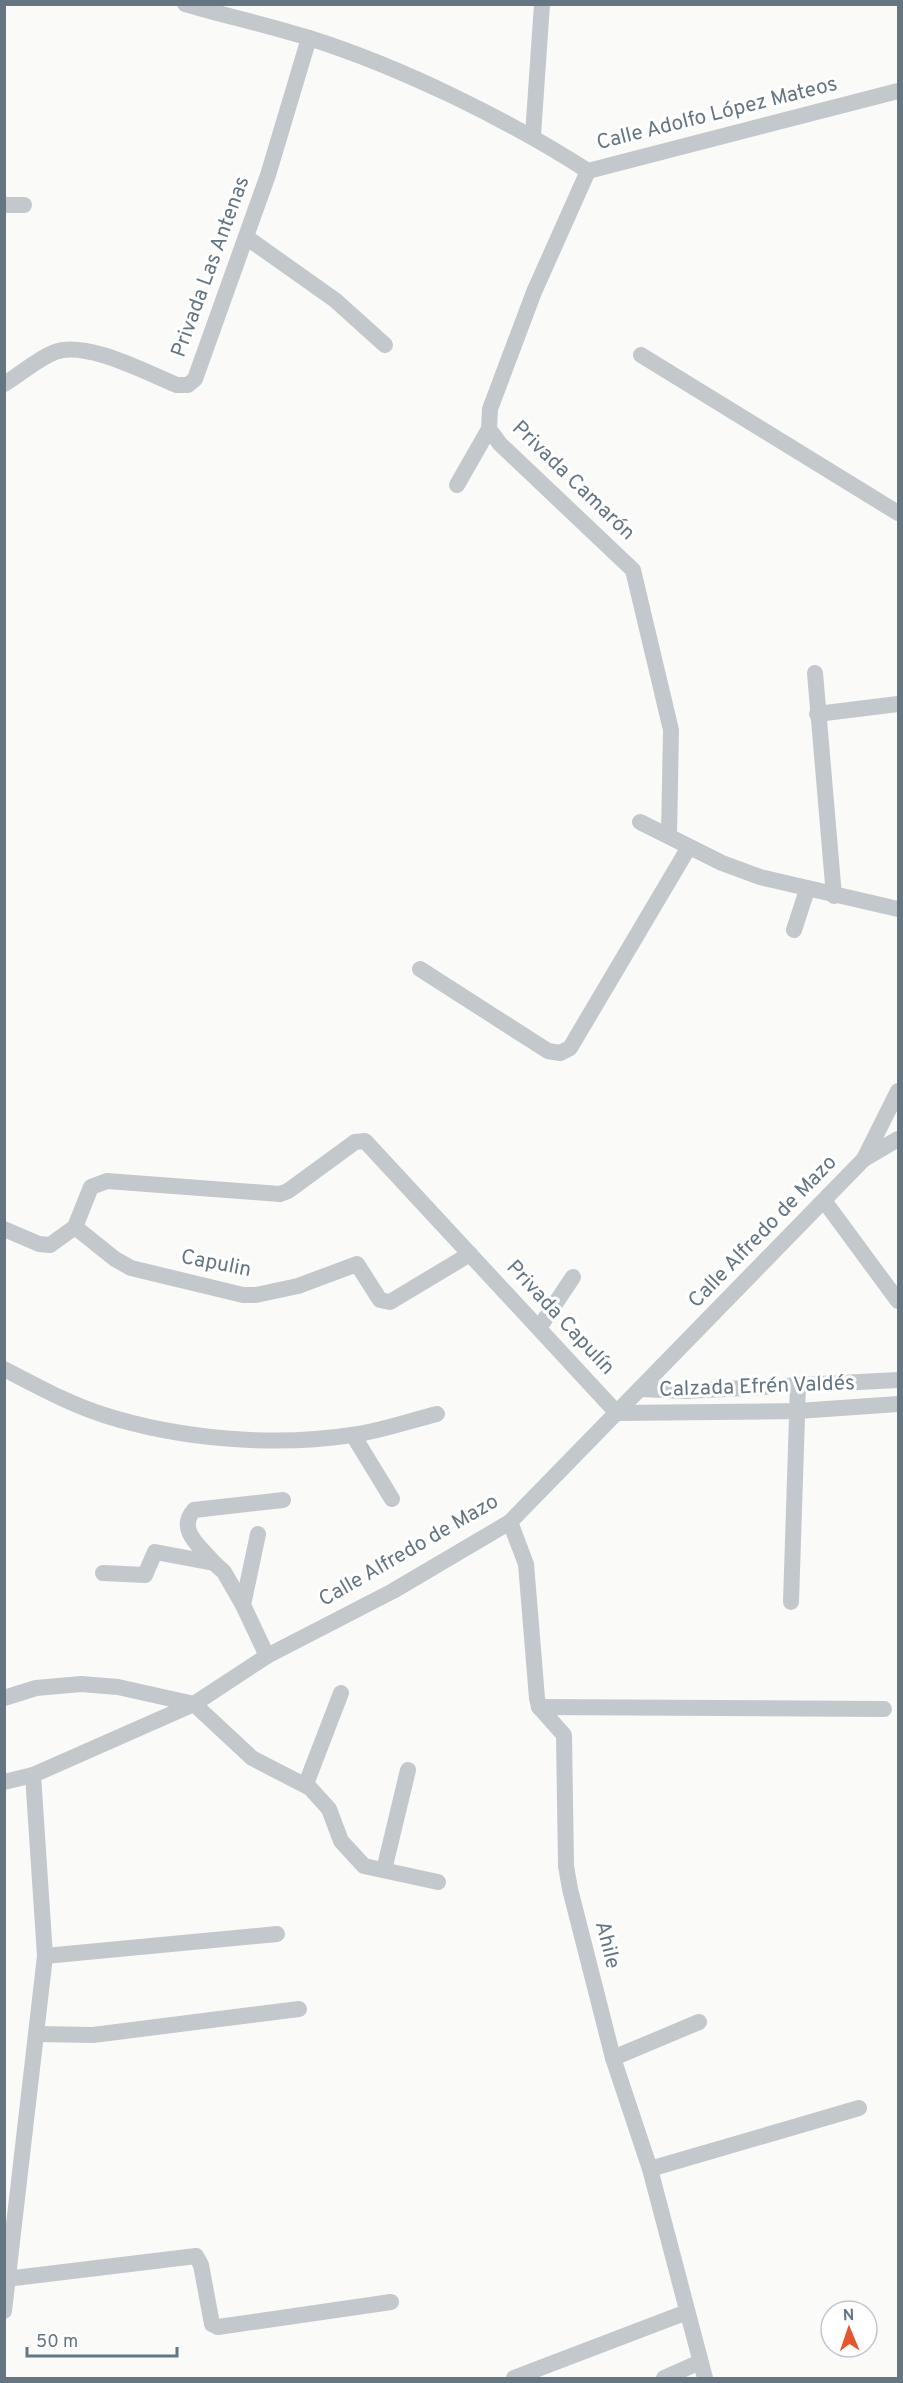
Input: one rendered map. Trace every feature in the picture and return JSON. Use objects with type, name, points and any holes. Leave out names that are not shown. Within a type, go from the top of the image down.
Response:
[{"type":"street","name":"Calle Adolfo López Mateos","points":[[185,4],[309,38],[380,64],[533,135],[588,171],[898,91]]},
{"type":"street","points":[[533,135],[542,4]]},
{"type":"street","name":"Privada Las Antenas","points":[[4,384],[55,352],[78,349],[177,385],[188,385],[195,379],[268,175],[309,38]]},
{"type":"street","name":"Privada Camarón","points":[[588,171],[534,292],[490,409],[489,429],[500,444],[633,570],[671,730],[669,836]]},
{"type":"street","points":[[4,205],[24,205]]},
{"type":"street","points":[[246,237],[335,300],[385,345]]},
{"type":"street","points":[[641,355],[898,513]]},
{"type":"street","points":[[457,485],[489,429]]},
{"type":"street","points":[[815,673],[834,896]]},
{"type":"street","points":[[817,714],[898,704]]},
{"type":"street","points":[[640,822],[688,848],[760,877],[807,890],[898,909]]},
{"type":"street","points":[[420,969],[548,1051],[566,1052],[688,848]]},
{"type":"street","points":[[794,930],[807,890]]},
{"type":"street","points":[[864,1159],[898,1091]]},
{"type":"street","name":"Calle Alfredo de Mazo","points":[[4,1782],[33,1775],[194,1704],[267,1656],[393,1591],[510,1522],[825,1202],[864,1159],[898,1139]]},
{"type":"street","name":"Privada Capulín","points":[[75,1227],[87,1191],[95,1184],[107,1181],[280,1194],[288,1191],[362,1140],[368,1143],[617,1413]]},
{"type":"street","points":[[825,1202],[898,1301]]},
{"type":"street","points":[[4,1229],[46,1246],[75,1227]]},
{"type":"street","name":"Capulin","points":[[75,1227],[115,1259],[131,1268],[243,1295],[270,1293],[291,1288],[357,1264],[380,1300],[387,1302],[470,1254]]},
{"type":"street","points":[[539,1328],[573,1277]]},
{"type":"street","points":[[4,1369],[45,1391],[104,1415],[166,1429],[259,1441],[353,1435],[436,1414]]},
{"type":"street","name":"Calzada Efrén Valdés","points":[[640,1389],[684,1391],[898,1380]]},
{"type":"street","points":[[791,1602],[798,1386]]},
{"type":"street","name":"Calzada Efrén Valdés","points":[[617,1413],[798,1411],[898,1404]]},
{"type":"street","points":[[353,1435],[392,1499]]},
{"type":"street","points":[[267,1656],[243,1605],[224,1572],[188,1530],[187,1519],[194,1510],[283,1500]]},
{"type":"street","points":[[510,1522],[526,1564],[539,1707],[884,1708]]},
{"type":"street","points":[[243,1605],[258,1534]]},
{"type":"street","points":[[103,1573],[145,1575],[154,1552],[214,1563]]},
{"type":"street","points":[[4,1698],[36,1688],[81,1684],[118,1687],[194,1704],[260,1764],[306,1784],[328,1807],[344,1845],[364,1866],[438,1882]]},
{"type":"street","points":[[306,1784],[341,1693]]},
{"type":"street","name":"Ahile","points":[[539,1707],[564,1735],[567,1877],[613,2058],[650,2169],[703,2370]]},
{"type":"street","points":[[384,1870],[408,1770]]},
{"type":"street","points":[[4,2311],[45,1956],[33,1775]]},
{"type":"street","points":[[45,1956],[278,1934]]},
{"type":"street","points":[[37,2034],[93,2036],[299,2009]]},
{"type":"street","points":[[613,2058],[699,2022]]},
{"type":"street","points":[[650,2169],[859,2108]]},
{"type":"street","points":[[6,2279],[196,2256],[201,2265],[212,2324],[218,2327],[391,2302]]},
{"type":"street","points":[[514,2379],[687,2312]]},
{"type":"street","points":[[664,2379],[703,2370]]}]
